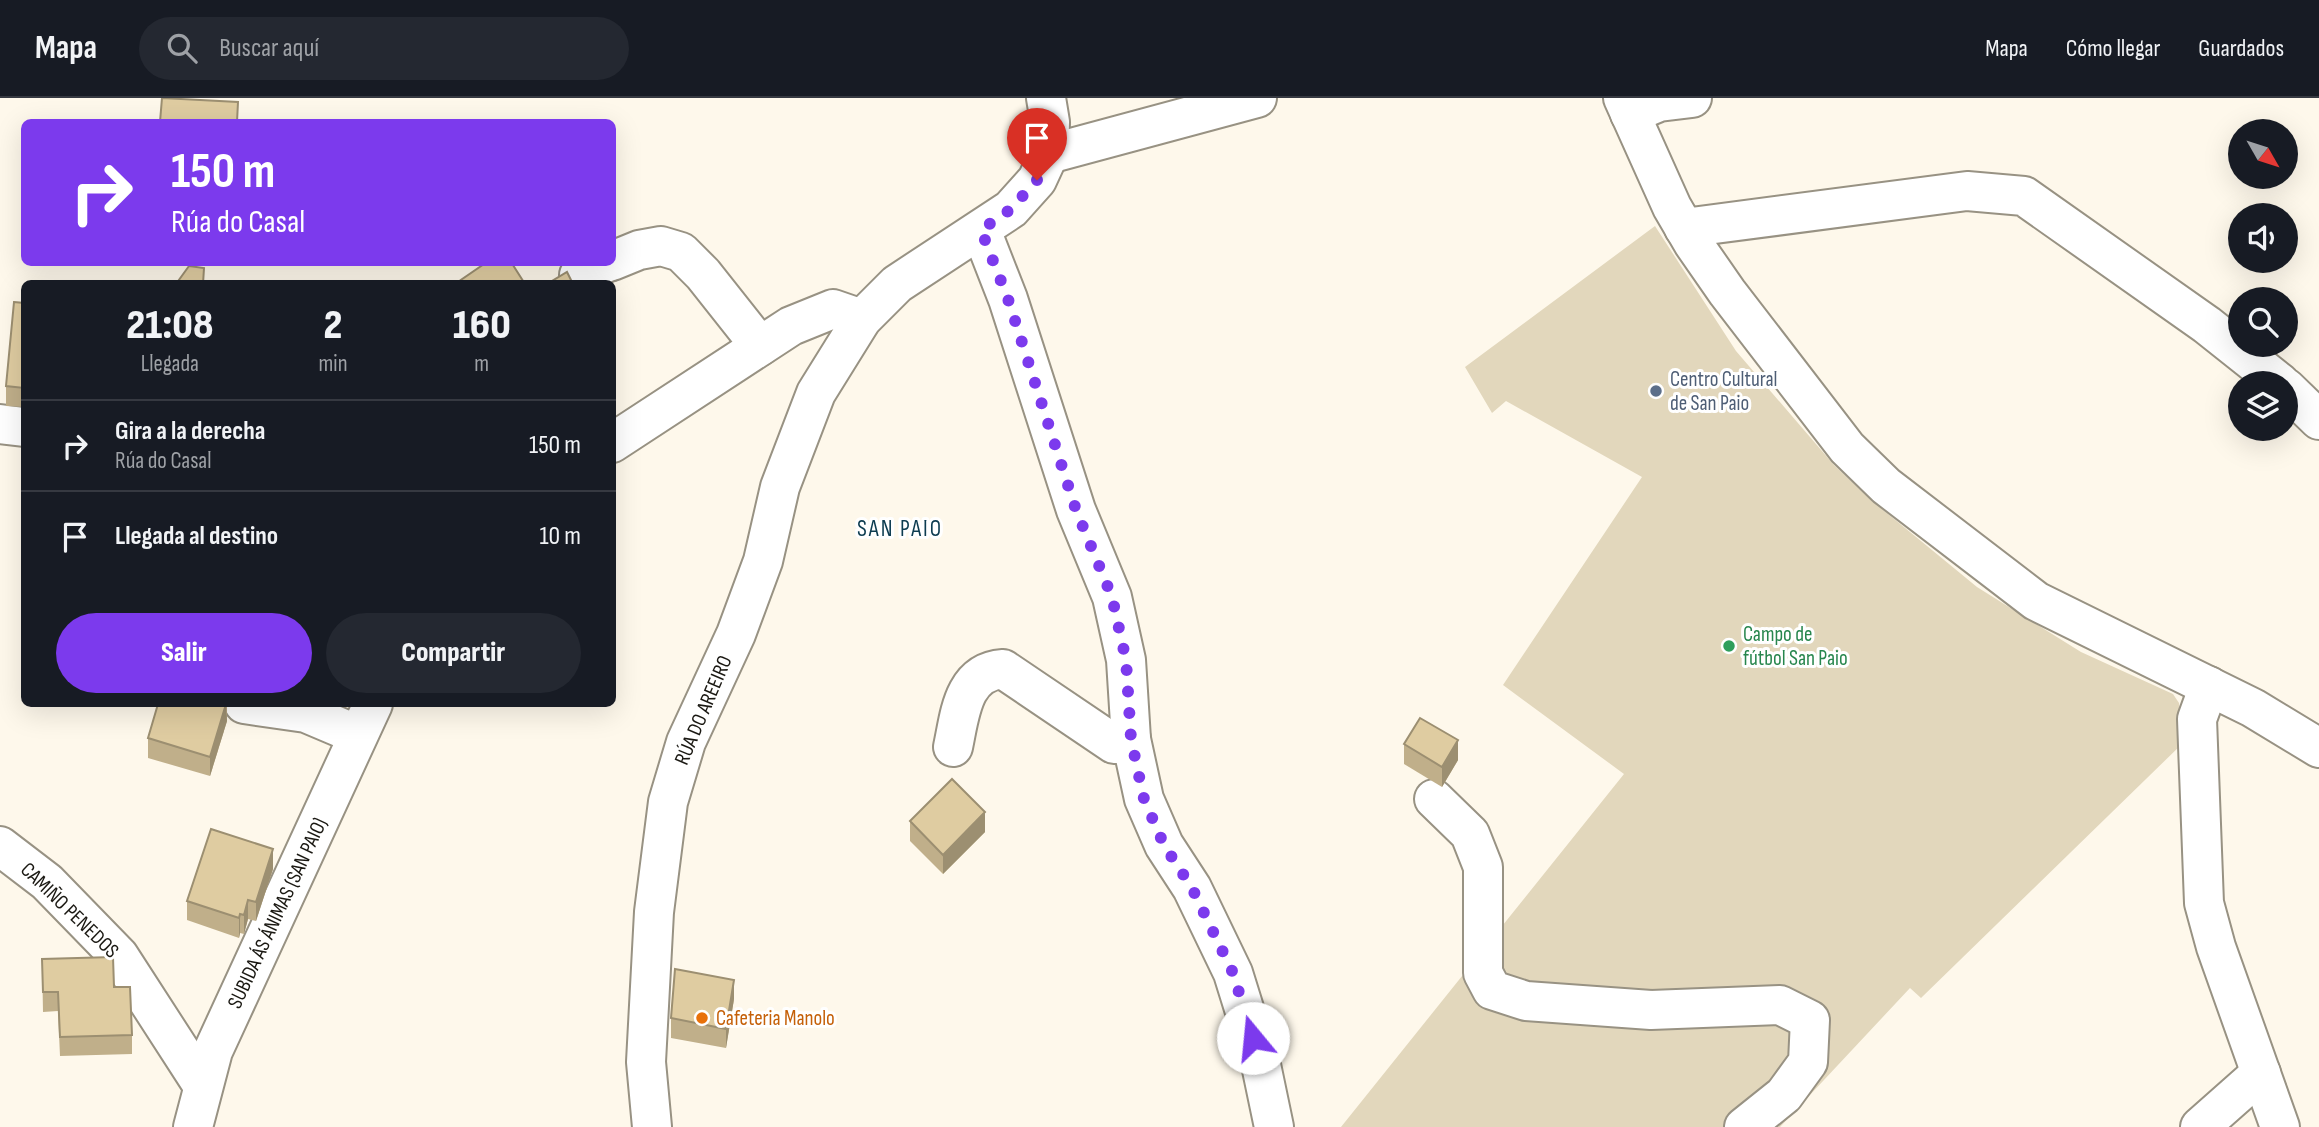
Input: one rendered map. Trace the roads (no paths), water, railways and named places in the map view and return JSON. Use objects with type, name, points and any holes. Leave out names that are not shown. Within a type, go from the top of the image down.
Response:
[{"type":"street","points":[[1046,98],[1050,122],[1049,154],[1257,98]]},
{"type":"street","points":[[1692,98],[1627,106],[1672,208],[1684,228],[1727,292],[1847,448],[1886,486],[2036,601],[2253,708],[2316,743]]},
{"type":"street","name":"RÚA DO AREEIRO","points":[[652,1127],[646,1062],[654,912],[668,802],[686,742],[736,634],[758,574],[780,487],[816,393],[862,318],[897,284],[1011,209],[1037,180],[1049,154]]},
{"type":"street","points":[[1684,228],[1967,191],[2024,197],[2207,325],[2265,371]]},
{"type":"street","points":[[981,230],[1008,299],[1076,510],[1112,597],[1126,660],[1131,739],[1144,799],[1164,845],[1192,888],[1233,973],[1260,1060],[1273,1127]]},
{"type":"street","points":[[616,259],[639,250],[661,246],[681,252],[703,274],[760,346]]},
{"type":"street","points":[[616,440],[791,326],[833,309],[862,318]]},
{"type":"street","points":[[2298,400],[2319,420]]},
{"type":"street","points":[[0,424],[21,426]]},
{"type":"street","points":[[953,747],[964,699],[977,677],[991,670],[1003,669],[1114,744],[1131,739]]},
{"type":"street","points":[[2209,686],[2197,719],[2204,903],[2216,947],[2280,1127]]},
{"type":"street","points":[[250,707],[365,719]]},
{"type":"street","name":"SUBIDA ÁS ÁNIMAS (SAN PAIO)","points":[[193,1127],[213,1051],[365,719]]},
{"type":"street","points":[[1434,799],[1470,834],[1483,867],[1483,973],[1492,990],[1526,1001],[1651,1010],[1780,1005],[1810,1020],[1808,1062],[1784,1095],[1744,1127]]},
{"type":"street","name":"CAMIÑO PENEDOS","points":[[0,846],[47,882],[119,956],[203,1086]]},
{"type":"street","points":[[2200,1127],[2261,1073]]},
{"type":"place","name":"Centro Cultural de San Paio","points":[[1656,391]]},
{"type":"place","name":"Campo de fútbol San Paio","points":[[1729,646]]},
{"type":"place","name":"Cafeteria Manolo","points":[[702,1018]]},
{"type":"district","name":"SAN PAIO","points":[[900,528]]}]
